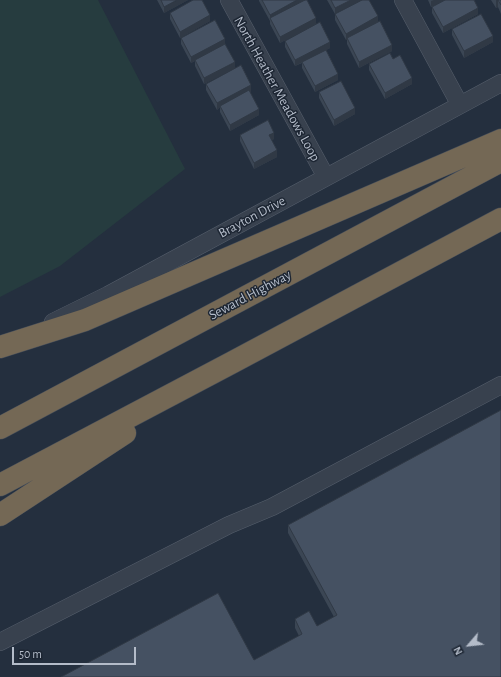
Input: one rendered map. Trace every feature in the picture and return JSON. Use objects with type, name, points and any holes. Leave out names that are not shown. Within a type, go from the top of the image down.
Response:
[{"type":"highway","points":[[0,347],[85,320],[501,140]]},
{"type":"highway","name":"Seward Highway","points":[[0,428],[501,161]]},
{"type":"highway","points":[[0,485],[501,219]]},
{"type":"highway","points":[[0,515],[233,362]]},
{"type":"street","name":"North Heather Meadows Loop","points":[[229,0],[326,177]]},
{"type":"street","points":[[403,0],[460,105]]},
{"type":"street","name":"Brayton Drive","points":[[0,347],[108,295],[501,83]]},
{"type":"street","points":[[0,642],[229,525],[272,507],[501,385]]},
{"type":"green space","points":[[0,0],[98,0],[185,169],[60,266],[0,297]]},
{"type":"building","points":[[161,0],[177,0],[164,7]]},
{"type":"building","points":[[193,0],[202,0],[210,15],[180,32],[170,13]]},
{"type":"building","points":[[262,0],[297,0],[270,15]]},
{"type":"building","points":[[307,0],[316,18],[280,37],[270,18]]},
{"type":"building","points":[[331,0],[351,0],[335,8]]},
{"type":"building","points":[[362,0],[369,0],[378,16],[346,34],[335,14]]},
{"type":"building","points":[[445,0],[474,0],[478,8],[443,27],[432,7]]},
{"type":"building","points":[[481,14],[493,36],[464,51],[452,29]]},
{"type":"building","points":[[215,20],[225,39],[191,57],[181,38]]},
{"type":"building","points":[[380,21],[392,45],[359,62],[347,38]]},
{"type":"building","points":[[320,22],[330,42],[295,60],[285,41]]},
{"type":"building","points":[[225,44],[235,62],[204,78],[195,60]]},
{"type":"building","points":[[326,50],[338,74],[315,86],[302,62]]},
{"type":"building","points":[[390,53],[393,59],[400,55],[412,78],[385,93],[369,64]]},
{"type":"building","points":[[241,65],[251,85],[217,103],[206,84]]},
{"type":"building","points":[[341,81],[355,108],[334,120],[319,92]]},
{"type":"building","points":[[249,90],[259,109],[230,125],[220,106]]},
{"type":"building","points":[[268,120],[274,133],[269,135],[277,150],[254,163],[240,135]]},
{"type":"building","points":[[501,410],[501,677],[61,677],[218,593],[254,660],[302,634],[295,619],[309,611],[317,626],[337,615],[288,525]]}]
